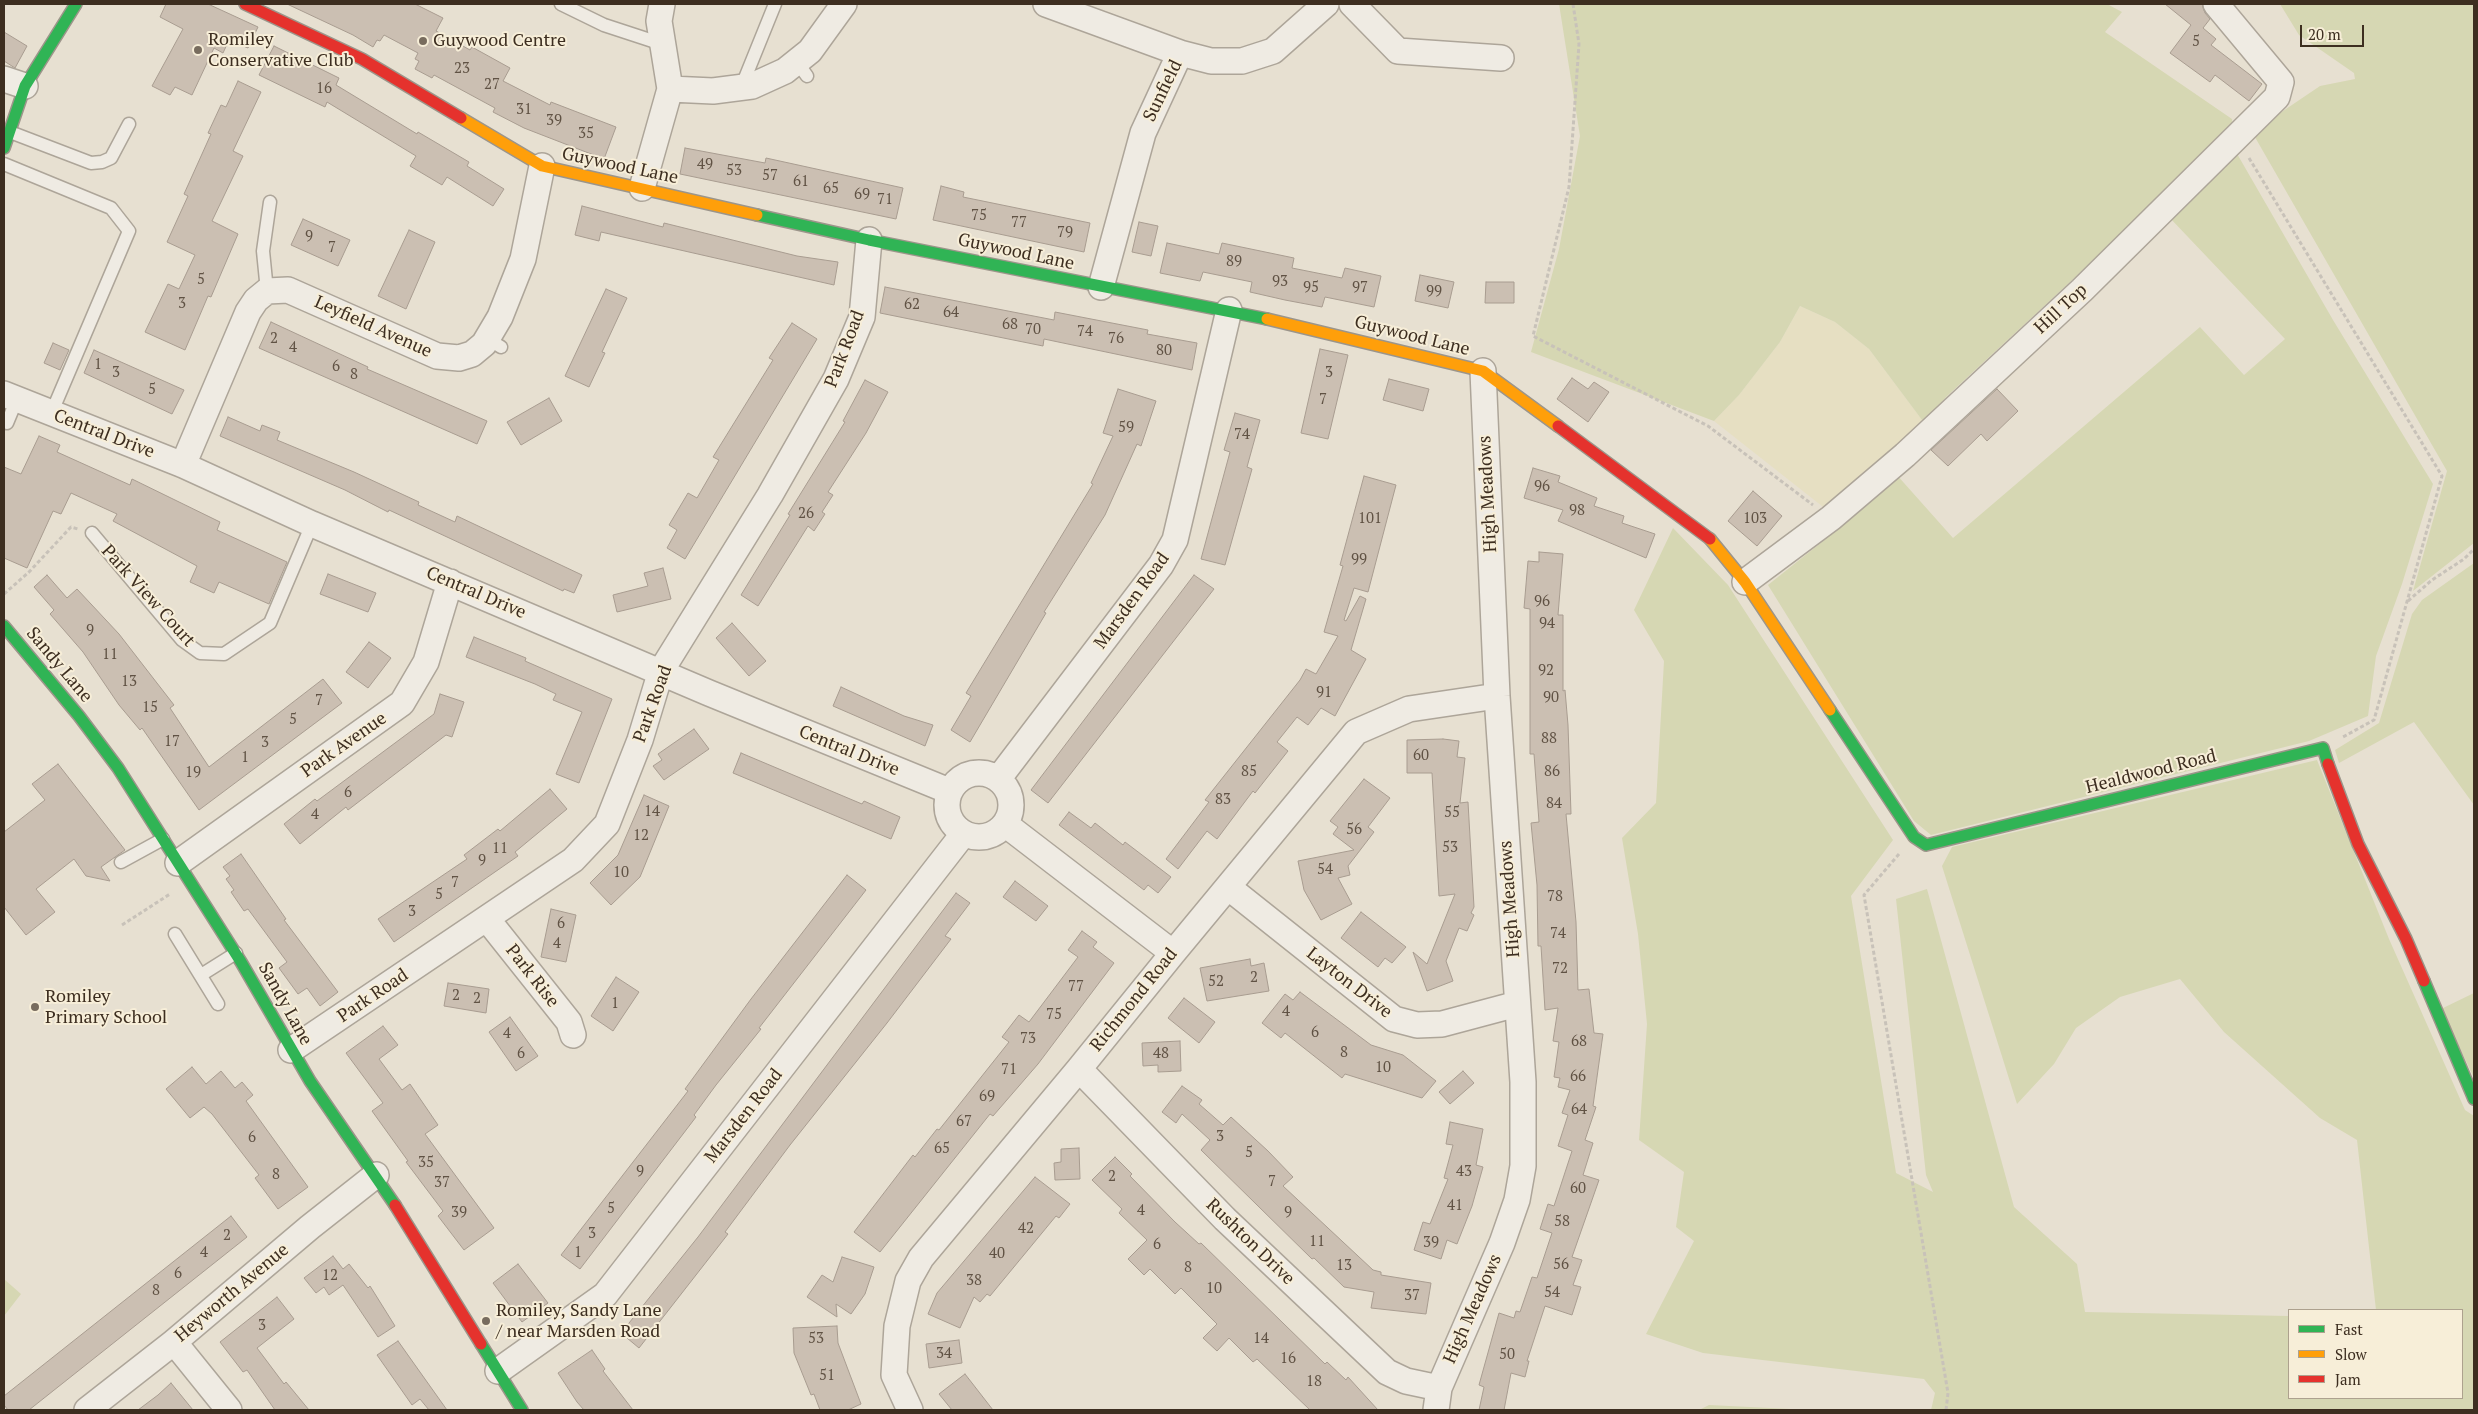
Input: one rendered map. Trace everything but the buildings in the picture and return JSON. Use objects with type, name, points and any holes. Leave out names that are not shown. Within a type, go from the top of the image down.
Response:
[{"type":"street","points":[[4,148],[10,132],[14,82],[76,4]]},
{"type":"street","name":"Guywood Lane","points":[[245,4],[362,59],[542,166],[869,240],[1102,287],[1229,310],[1483,371],[1707,535],[1745,582]]},
{"type":"street","points":[[642,188],[670,90],[659,21],[662,4]]},
{"type":"street","points":[[670,90],[713,91],[741,88],[752,86],[785,71],[802,69],[810,51],[844,4]]},
{"type":"street","points":[[1046,4],[1180,53]]},
{"type":"street","name":"Sunfield","points":[[1102,287],[1143,133],[1180,53],[1211,61],[1242,61],[1273,51],[1326,4]]},
{"type":"street","points":[[1352,4],[1398,51],[1500,58]]},
{"type":"street","name":"Hill Top","points":[[1745,582],[1831,518],[1904,455],[2082,290],[2237,138],[2276,97],[2281,82],[2216,4]]},
{"type":"street","name":"Leyfield Avenue","points":[[267,292],[288,290],[437,356],[459,358],[472,354],[494,343],[500,317],[526,272],[542,166]]},
{"type":"street","name":"Park Road","points":[[291,1050],[573,860],[607,824],[640,740],[661,671],[770,495],[836,379],[862,317],[869,240]]},
{"type":"street","points":[[182,465],[248,312],[256,300],[267,292]]},
{"type":"street","name":"Marsden Road","points":[[999,778],[1161,565],[1175,540],[1229,310]]},
{"type":"street","name":"High Meadows","points":[[1438,1399],[1502,1243],[1517,1200],[1522,1166],[1524,1082],[1517,1004],[1497,696],[1483,371]]},
{"type":"street","name":"Central Drive","points":[[10,397],[182,465],[312,524],[949,791]]},
{"type":"street","name":"Park Avenue","points":[[184,872],[402,703],[426,662],[450,582]]},
{"type":"street","points":[[1745,582],[1914,837]]},
{"type":"street","name":"Sandy Lane","points":[[4,626],[112,761],[236,953],[310,1081],[376,1175],[522,1410]]},
{"type":"street","name":"Richmond Road","points":[[910,1410],[894,1375],[898,1326],[908,1281],[921,1258],[1356,732],[1409,709],[1497,696]]},
{"type":"street","points":[[2323,748],[2358,844],[2406,939],[2474,1099]]},
{"type":"street","name":"Healdwood Road","points":[[1914,837],[1926,845],[2323,748]]},
{"type":"street","points":[[971,773],[986,773],[999,778],[1007,788],[1011,800],[1011,813],[1005,824],[997,832],[986,836],[974,837],[954,826],[948,815],[949,791],[958,780],[971,773]]},
{"type":"street","points":[[1005,824],[1173,952]]},
{"type":"street","name":"Marsden Road","points":[[498,1372],[606,1295],[964,833]]},
{"type":"street","name":"Layton Drive","points":[[1228,887],[1394,1019],[1416,1026],[1442,1024],[1517,1004]]},
{"type":"street","name":"Park Rise","points":[[488,919],[569,1022],[573,1035]]},
{"type":"street","name":"Rushton Drive","points":[[1079,1069],[1225,1219],[1387,1372],[1406,1380],[1438,1399]]},
{"type":"street","name":"Heyworth Avenue","points":[[87,1410],[174,1342],[310,1227],[376,1175]]},
{"type":"street","points":[[174,1342],[229,1410]]},
{"type":"lane","points":[[561,4],[604,25],[662,44]]},
{"type":"lane","points":[[741,88],[775,4]]},
{"type":"lane","points":[[10,132],[91,163],[102,162],[111,158],[129,124]]},
{"type":"lane","points":[[4,164],[111,208],[129,231],[51,414]]},
{"type":"lane","points":[[267,292],[263,251],[270,202]]},
{"type":"lane","points":[[8,423],[10,397]]},
{"type":"lane","name":"Park View Court","points":[[92,533],[182,640],[200,653],[224,654],[270,623],[312,524]]},
{"type":"lane","points":[[122,862],[163,839]]},
{"type":"lane","points":[[175,934],[218,1004]]},
{"type":"lane","points":[[201,975],[236,953]]},
{"type":"path","points":[[1573,4],[1579,44],[1569,187],[1533,336],[1708,426],[1831,518]]},
{"type":"path","points":[[2237,138],[2442,476],[2374,720],[2323,748]]},
{"type":"path","points":[[4,594],[71,528],[92,533]]},
{"type":"path","points":[[2406,604],[2432,580],[2464,559],[2474,550]]},
{"type":"path","points":[[1914,837],[1864,895],[1948,1394],[1946,1410]]},
{"type":"path","points":[[122,925],[184,872]]},
{"type":"shaded area","points":[[1800,306],[1835,322],[1869,349],[1925,424],[1827,510],[1714,421],[1739,395],[1780,342]]},
{"type":"green space","points":[[1559,4],[2107,4],[2122,12],[2105,32],[2232,119],[2233,131],[1946,397],[1925,424],[1869,349],[1835,322],[1800,306],[1780,342],[1739,395],[1714,421],[1531,352],[1559,249],[1580,136]]},
{"type":"green space","points":[[2280,4],[2474,4],[2474,543],[2413,591],[2447,471],[2252,132],[2320,86],[2355,79],[2354,73],[2299,35]]},
{"type":"green space","points":[[2236,152],[2333,320],[2433,484],[2402,584],[2376,656],[2368,716],[2309,741],[1931,835],[1914,821],[1768,585],[1843,525],[1896,474],[1953,538],[2200,327],[2244,375],[2285,339],[2169,217]]},
{"type":"green space","points":[[1673,528],[1728,585],[1893,840],[1851,896],[1896,1173],[1933,1192],[1926,1175],[1896,899],[1927,889],[2014,1207],[2077,1264],[2085,1312],[2288,1316],[2288,1399],[2463,1399],[2463,1309],[2376,1309],[2357,1140],[2320,1118],[2224,1032],[2180,979],[2120,997],[2076,1028],[2054,1064],[2017,1104],[1942,866],[1952,847],[2317,760],[2389,939],[2465,1110],[2474,1116],[2474,1410],[1931,1410],[1935,1393],[1924,1379],[1703,1353],[1646,1334],[1694,1241],[1676,1227],[1684,1172],[1639,1140],[1647,1024],[1638,934],[1622,838],[1656,803],[1664,661],[1634,610]]},
{"type":"green space","points":[[2474,563],[2474,805],[2414,722],[2339,763],[2335,750],[2379,723],[2412,614],[2422,600]]},
{"type":"green space","points":[[2474,993],[2474,1078],[2441,1009]]},
{"type":"green space","points":[[4,1279],[21,1294],[4,1316]]},
{"type":"green space","points":[[1709,1405],[1811,1410],[1699,1410]]},
{"type":"traffic: fast","points":[[4,148],[25,86],[76,4]]},
{"type":"traffic: fast","points":[[757,215],[869,240],[1267,319]]},
{"type":"traffic: fast","points":[[4,626],[79,716],[118,768],[241,962],[310,1081],[395,1205]]},
{"type":"traffic: fast","points":[[1830,710],[1914,837],[1926,845],[2323,748],[2328,764]]},
{"type":"traffic: fast","points":[[2424,981],[2474,1099]]},
{"type":"traffic: fast","points":[[481,1344],[522,1410]]},
{"type":"traffic: slow","points":[[461,118],[542,166],[757,215]]},
{"type":"traffic: slow","points":[[1267,319],[1483,371],[1558,426]]},
{"type":"traffic: slow","points":[[1710,539],[1745,582],[1830,710]]},
{"type":"traffic: jam","points":[[245,4],[362,59],[461,118]]},
{"type":"traffic: jam","points":[[1558,426],[1710,539]]},
{"type":"traffic: jam","points":[[2328,764],[2358,844],[2406,939],[2424,981]]},
{"type":"traffic: jam","points":[[395,1205],[481,1344]]},
{"type":"place","name":"Guywood Centre","points":[[423,41]]},
{"type":"place","name":"Romiley Conservative Club","points":[[198,50]]},
{"type":"place","name":"Romiley Primary School","points":[[35,1007]]},
{"type":"place","name":"Romiley, Sandy Lane / near Marsden Road","points":[[486,1321]]}]
